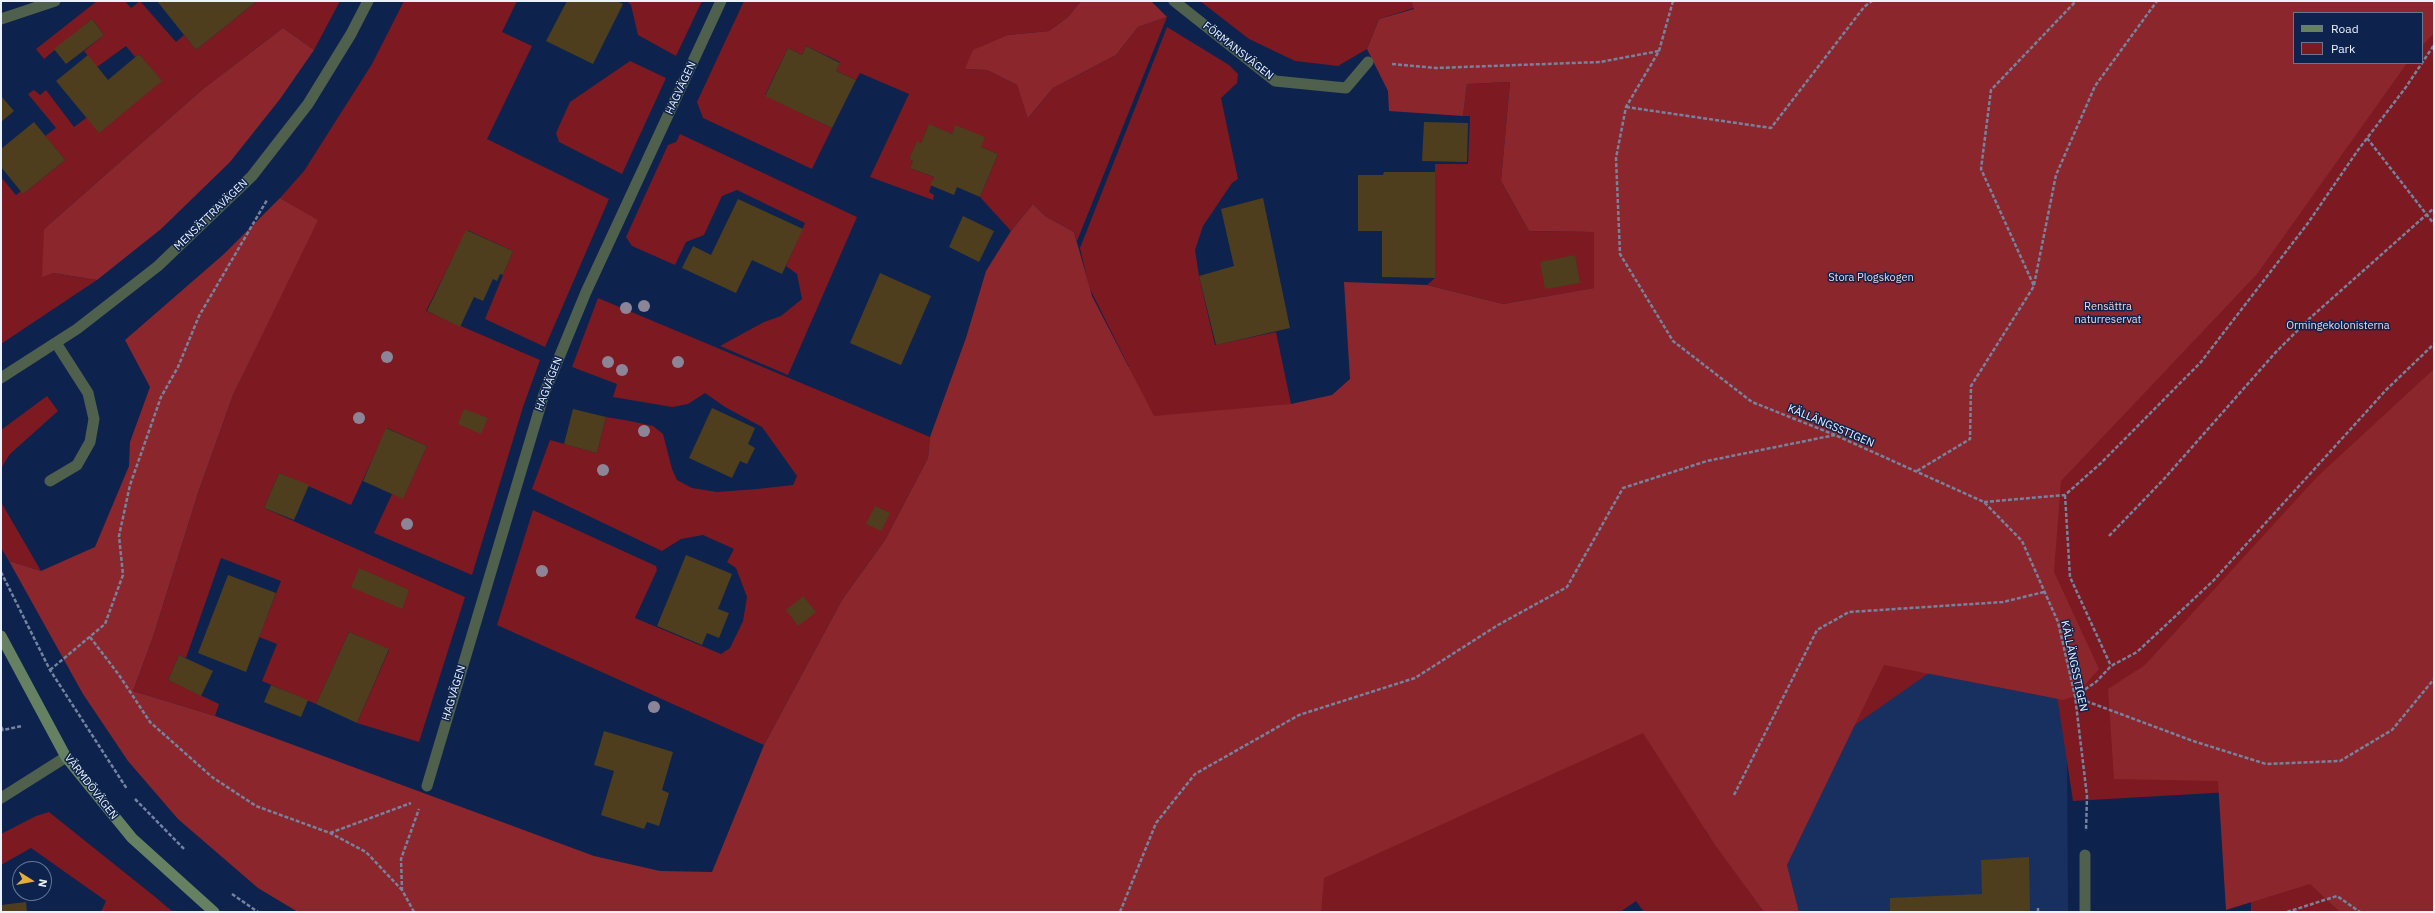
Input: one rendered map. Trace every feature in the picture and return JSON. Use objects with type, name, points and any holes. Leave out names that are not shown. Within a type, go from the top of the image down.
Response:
[{"type":"main road","name":"VÄRMDÖVÄGEN","points":[[1,636],[66,757],[132,838],[214,912]]},
{"type":"street","points":[[1,19],[55,1]]},
{"type":"street","name":"MENSÄTTRAVÄGEN","points":[[1,378],[56,343],[158,266],[252,176],[308,104],[352,34],[368,1]]},
{"type":"street","name":"HAGVÄGEN","points":[[427,786],[544,394],[586,292],[721,1]]},
{"type":"street","name":"FÖRMANSVÄGEN","points":[[1174,1],[1275,81],[1346,88],[1368,62]]},
{"type":"street","points":[[50,481],[77,465],[90,442],[94,419],[88,393],[56,343]]},
{"type":"street","points":[[1,798],[66,757]]},
{"type":"street","points":[[2085,855],[2085,912]]},
{"type":"path","name":"KÄLLÄNGSSTIGEN","points":[[1673,1],[1659,51],[1626,107],[1616,158],[1620,254],[1673,341],[1752,402],[1835,435],[1984,502],[2022,541],[2058,622],[2075,696],[2087,796],[2085,855]]},
{"type":"path","points":[[1626,107],[1772,128],[1864,7],[1872,1]]},
{"type":"path","points":[[2034,286],[1981,168],[1991,90],[2076,1]]},
{"type":"path","points":[[1916,471],[1970,439],[1971,386],[2034,286],[2056,175],[2095,86],[2157,1]]},
{"type":"path","points":[[2423,62],[2434,45]]},
{"type":"path","points":[[1368,62],[1436,68],[1600,62],[1659,51]]},
{"type":"path","points":[[1984,502],[2065,495],[2102,463],[2201,362],[2308,223],[2367,138],[2406,87],[2421,64]]},
{"type":"path","points":[[2367,138],[2434,224]]},
{"type":"path","points":[[50,670],[105,624],[123,575],[119,536],[128,492],[161,397],[178,367],[199,316],[267,200]]},
{"type":"path","points":[[2109,536],[2164,479],[2275,353],[2310,318],[2434,208]]},
{"type":"path","points":[[2075,696],[2096,682],[2111,666],[2138,652],[2213,581],[2386,390],[2434,344]]},
{"type":"path","points":[[1120,912],[1156,823],[1195,774],[1299,715],[1414,678],[1498,625],[1567,587],[1623,488],[1707,461],[1835,435]]},
{"type":"path","points":[[2065,495],[2070,577],[2111,666]]},
{"type":"path","points":[[1,572],[50,670],[130,794],[188,853]]},
{"type":"path","points":[[1734,794],[1817,630],[1849,612],[2003,602],[2044,592]]},
{"type":"path","points":[[90,637],[119,675],[150,722],[212,777],[256,806],[330,833],[366,852],[402,890],[414,912]]},
{"type":"path","points":[[2075,696],[2193,741],[2266,764],[2340,762],[2392,730],[2434,679]]},
{"type":"path","points":[[402,890],[401,859],[427,786]]},
{"type":"path","points":[[330,833],[423,798]]},
{"type":"path","points":[[227,890],[258,912]]},
{"type":"path","points":[[2287,912],[2337,896],[2360,912]]},
{"type":"shaded area","points":[[1884,665],[2063,700],[2067,752],[2068,912],[1799,912],[1787,865]]},
{"type":"green space","points":[[97,1],[125,1],[131,8],[140,1],[176,42],[184,35],[196,50],[257,1],[340,1],[314,50],[283,28],[203,89],[44,229],[53,273],[97,280],[1,344],[1,177],[16,195],[21,191],[23,194],[65,160],[45,136],[56,128],[28,94],[34,90],[40,95],[46,90],[74,127],[86,118],[161,81],[139,54],[135,57],[126,46],[97,67],[84,51],[104,35],[92,19],[44,59],[36,49]]},
{"type":"green space","points":[[404,1],[517,1],[502,32],[532,46],[487,139],[609,199],[545,347],[485,319],[513,251],[467,230],[426,311],[540,360],[523,407],[472,575],[374,533],[392,494],[403,498],[427,446],[387,428],[351,505],[279,473],[264,508],[465,597],[419,742],[357,723],[389,650],[349,632],[316,704],[262,681],[277,644],[259,637],[281,581],[221,558],[186,658],[179,655],[168,680],[219,704],[215,716],[133,691],[153,637],[198,493],[233,395],[317,220],[280,198],[304,171],[372,64]]},
{"type":"green space","points":[[627,1],[702,1],[676,56],[638,35],[631,5]]},
{"type":"green space","points":[[744,1],[1081,1],[1068,17],[1049,31],[1008,35],[965,69],[987,70],[1017,85],[1029,117],[1053,88],[1116,55],[1138,27],[1167,17],[1077,241],[1074,232],[1045,216],[1033,204],[1011,231],[980,197],[998,154],[981,147],[955,126],[952,134],[929,125],[921,143],[917,142],[909,159],[913,161],[910,168],[934,177],[929,192],[934,195],[933,200],[870,177],[909,94],[860,73],[856,80],[836,71],[840,62],[806,46],[802,55],[788,48],[765,95],[832,128],[812,169],[703,118],[697,102]]},
{"type":"green space","points":[[1081,1],[1151,1],[1167,17],[1138,27],[1116,55],[1053,88],[1028,118],[1017,85],[987,70],[965,69],[973,50],[1008,35],[1049,31],[1068,17]]},
{"type":"green space","points":[[1200,1],[1411,1],[1414,8],[1379,19],[1367,49],[1338,66],[1295,61],[1249,39]]},
{"type":"green space","name":"Stora Plogskogen","points":[[1411,1],[2434,1],[2434,33],[2423,45],[2423,12],[2293,12],[2293,64],[2406,64],[2257,274],[2061,481],[2054,572],[2099,669],[2075,696],[2063,700],[1884,665],[1787,865],[1799,912],[1764,912],[1715,845],[1643,733],[1324,878],[1321,912],[298,912],[258,888],[178,819],[128,761],[83,694],[9,561],[41,571],[95,547],[129,466],[130,442],[150,387],[125,340],[224,254],[280,198],[318,220],[233,395],[198,493],[153,637],[133,691],[215,716],[594,856],[660,871],[712,872],[764,745],[842,600],[885,540],[928,458],[930,437],[966,338],[986,271],[1011,231],[1033,204],[1045,216],[1074,232],[1092,296],[1154,416],[1291,404],[1332,395],[1350,379],[1344,282],[1427,285],[1503,304],[1594,288],[1594,232],[1529,231],[1501,181],[1510,82],[1467,84],[1463,116],[1389,111],[1388,91],[1367,49],[1379,19],[1414,9]]},
{"type":"green space","name":"Stora Plogskogen","points":[[1655,1],[2434,1],[2434,912],[2251,912],[2248,791],[2073,801],[2052,663],[2016,612],[1705,830],[1764,912],[1644,912],[1636,901],[1620,912],[744,912],[989,334],[1129,367],[1089,287],[1080,248],[1167,27],[1229,65],[1238,74],[1237,83],[1221,98],[1238,179],[1232,183],[1203,226],[1195,250],[1199,276],[1215,345],[1276,332],[1291,404],[1288,405],[1605,342]]},
{"type":"green space","points":[[283,28],[314,50],[280,99],[230,162],[161,229],[97,280],[53,273],[42,277],[44,229],[203,89]]},
{"type":"green space","points":[[630,61],[666,78],[622,174],[559,142],[556,133],[570,102]]},
{"type":"green space","points":[[1510,82],[1501,181],[1529,231],[1594,232],[1595,288],[1503,304],[1427,285],[1435,278],[1435,164],[1468,164],[1470,116],[1463,116],[1467,84]]},
{"type":"green space","points":[[680,134],[857,217],[788,375],[720,346],[764,322],[781,316],[802,299],[797,274],[786,266],[805,223],[737,190],[722,196],[704,235],[686,242],[675,265],[632,246],[626,237],[668,145],[676,142]]},
{"type":"green space","points":[[598,298],[930,437],[928,458],[885,540],[842,600],[764,745],[497,625],[533,510],[656,566],[657,570],[635,618],[721,654],[730,648],[743,621],[747,597],[736,568],[727,562],[734,549],[703,535],[681,539],[662,551],[532,489],[550,440],[597,453],[606,417],[653,426],[663,434],[672,469],[677,480],[692,488],[717,492],[793,485],[797,476],[762,427],[725,407],[705,393],[688,404],[672,407],[613,397],[617,384],[572,367]]},
{"type":"green space","points":[[2434,369],[2434,912],[2340,912],[2310,884],[2226,910],[2218,781],[2114,779],[2108,689],[2145,665],[2317,477]]},
{"type":"green space","points":[[47,396],[58,411],[10,454],[1,468],[1,430]]},
{"type":"green space","points":[[1,502],[41,571],[9,561],[1,548]]},
{"type":"green space","points":[[49,812],[173,912],[101,912],[106,901],[52,863],[52,861],[49,861],[31,848],[1,865],[1,834],[36,816]]},
{"type":"building","points":[[157,1],[257,1],[196,50]]},
{"type":"building","points":[[567,1],[617,1],[623,4],[593,64],[546,41]]},
{"type":"building","points":[[92,19],[104,35],[66,64],[54,49]]},
{"type":"building","points":[[806,46],[840,63],[836,71],[856,80],[832,128],[765,96],[788,48],[802,55]]},
{"type":"building","points":[[139,54],[162,81],[99,133],[56,81],[88,55],[108,80]]},
{"type":"building","points":[[1,96],[14,111],[1,122]]},
{"type":"building","points":[[34,122],[65,160],[23,194],[1,167],[1,149]]},
{"type":"building","points":[[1424,122],[1468,123],[1467,162],[1422,161]]},
{"type":"building","points":[[929,124],[952,134],[955,125],[985,137],[981,147],[998,154],[980,197],[957,187],[954,195],[930,185],[934,177],[910,168],[913,161],[909,159],[917,141],[921,143]]},
{"type":"building","points":[[1384,172],[1435,172],[1435,278],[1382,277],[1382,231],[1358,231],[1358,175],[1383,175]]},
{"type":"building","points":[[1263,198],[1290,328],[1216,345],[1199,276],[1234,266],[1221,209]]},
{"type":"building","points":[[738,199],[803,229],[782,274],[752,260],[736,293],[682,268],[693,246],[711,255]]},
{"type":"building","points":[[963,216],[994,231],[979,262],[949,247]]},
{"type":"building","points":[[466,230],[513,251],[503,275],[500,274],[497,281],[493,279],[483,301],[474,297],[460,327],[427,311]]},
{"type":"building","points":[[1575,255],[1580,283],[1545,289],[1540,262]]},
{"type":"building","points":[[880,273],[931,296],[901,365],[850,343]]},
{"type":"building","points":[[712,408],[755,428],[748,444],[755,448],[747,464],[740,461],[732,478],[689,458]]},
{"type":"building","points":[[464,409],[488,418],[481,434],[458,424]]},
{"type":"building","points":[[573,409],[606,417],[597,453],[564,444]]},
{"type":"building","points":[[386,428],[427,446],[403,499],[363,481]]},
{"type":"building","points":[[279,473],[309,485],[294,520],[264,508]]},
{"type":"building","points":[[875,506],[890,513],[881,531],[866,524]]},
{"type":"building","points":[[686,555],[732,574],[718,609],[729,613],[719,638],[707,633],[702,645],[657,626]]},
{"type":"building","points":[[359,568],[409,590],[402,609],[351,587]]},
{"type":"building","points":[[228,575],[276,593],[246,672],[198,653]]},
{"type":"building","points":[[803,596],[816,612],[798,626],[786,610]]},
{"type":"building","points":[[349,632],[389,649],[357,723],[316,704]]},
{"type":"building","points":[[179,655],[213,671],[201,696],[168,680]]},
{"type":"building","points":[[271,685],[308,700],[301,717],[264,702]]},
{"type":"building","points":[[604,731],[673,752],[662,790],[669,793],[659,826],[647,822],[644,829],[601,815],[614,771],[594,765]]},
{"type":"building","points":[[2029,857],[2030,912],[1890,912],[1890,898],[1982,894],[1981,860]]},
{"type":"building","points":[[26,902],[27,912],[2,912],[1,905]]},
{"type":"park label","name":"Rensättra naturreservat","points":[[2108,313]]},
{"type":"park label","name":"Ormingekolonisterna","points":[[2338,326]]}]
